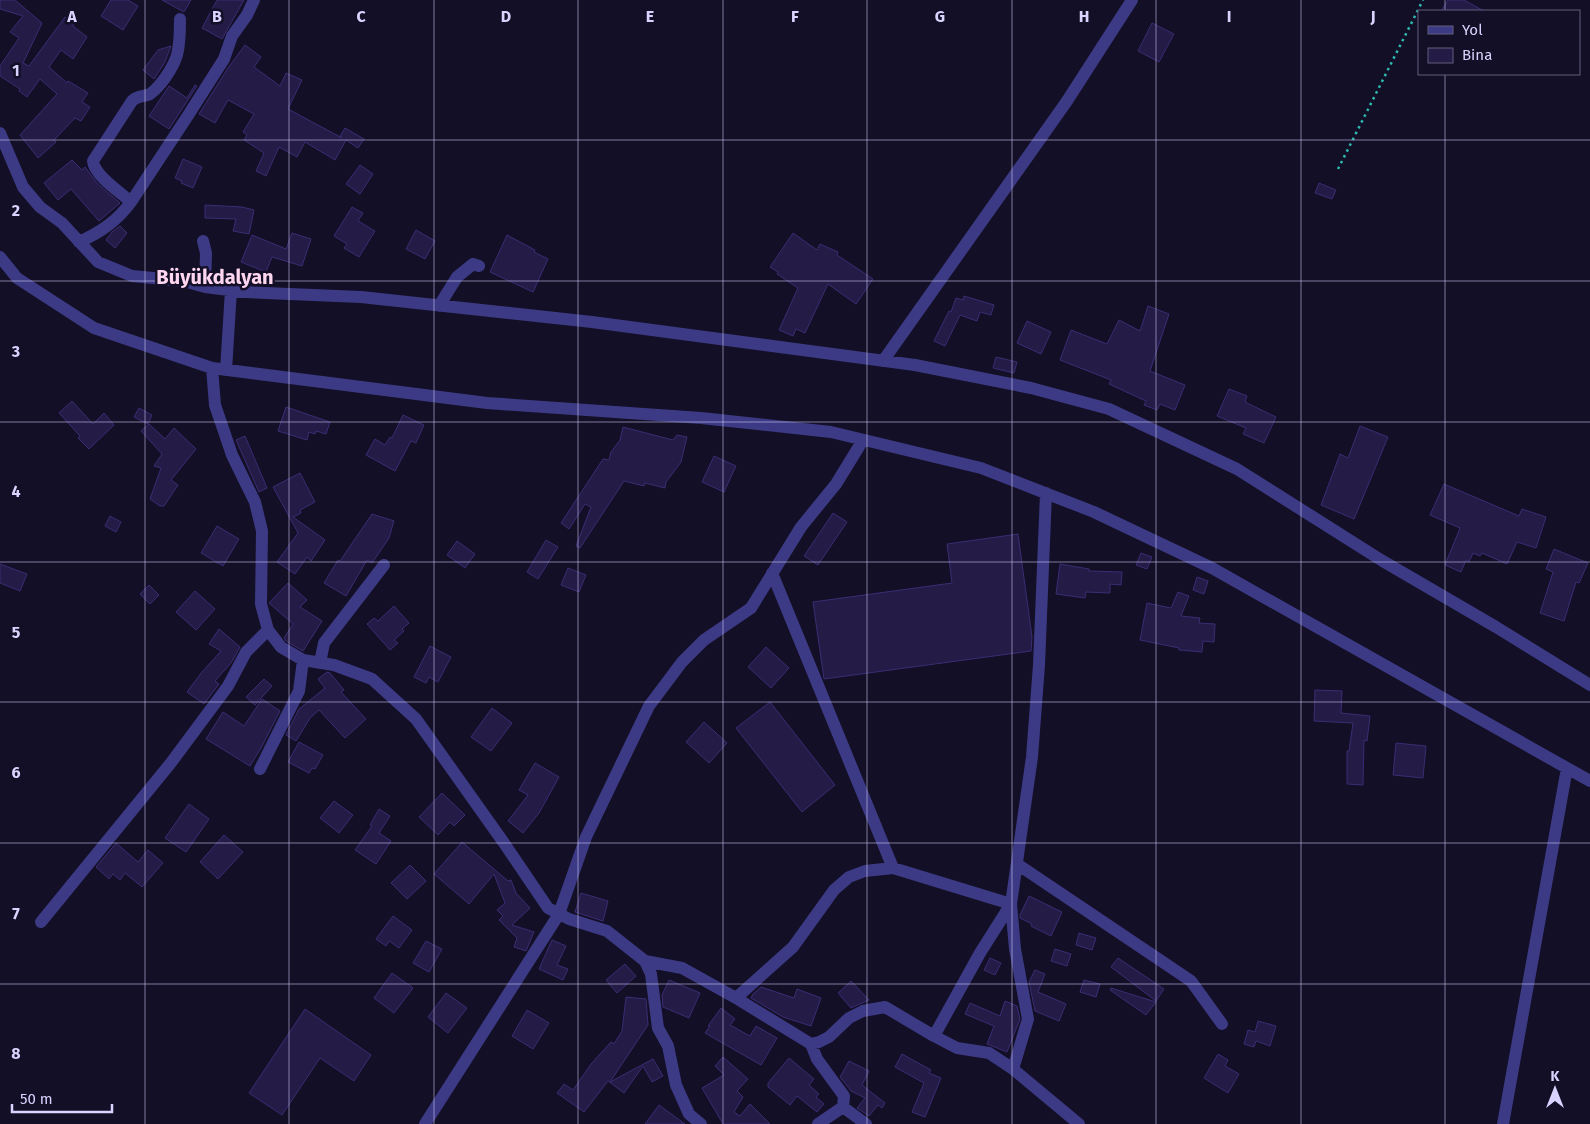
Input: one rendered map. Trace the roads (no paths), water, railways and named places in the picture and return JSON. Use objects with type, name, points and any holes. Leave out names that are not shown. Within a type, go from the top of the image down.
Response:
[{"type":"street","points":[[79,242],[98,234],[109,226],[123,213],[131,202],[224,59],[232,36],[247,15],[254,0]]},
{"type":"street","points":[[883,361],[1067,101],[1132,0]]},
{"type":"street","points":[[131,202],[100,175],[94,166],[93,160],[132,100],[148,95],[168,72],[176,56],[180,20]]},
{"type":"street","points":[[0,133],[23,187],[40,207],[62,223],[98,262],[132,276],[184,281],[230,290],[361,297],[592,322],[915,365],[1030,388],[1108,409],[1237,469],[1381,560],[1496,626],[1590,685]]},
{"type":"street","points":[[204,241],[206,253],[205,286]]},
{"type":"street","points":[[0,257],[17,278],[94,328],[212,368],[487,403],[701,418],[831,432],[981,468],[1094,512],[1212,568],[1590,781]]},
{"type":"street","points":[[440,306],[457,277],[473,264],[480,266]]},
{"type":"street","points":[[226,370],[230,290]]},
{"type":"street","points":[[212,368],[215,406],[232,455],[255,502],[262,531],[261,604],[268,630],[280,647],[303,660],[334,665],[372,680],[416,719],[548,908],[569,919],[607,931],[645,961],[651,974],[658,1028],[668,1046],[676,1085],[689,1114],[701,1124]]},
{"type":"street","points":[[425,1124],[559,914],[586,837],[649,706],[682,662],[704,640],[751,608],[801,527],[836,484],[863,440]]},
{"type":"street","points":[[1013,1069],[1028,1019],[1015,950],[1011,904],[1032,757],[1040,665],[1046,493]]},
{"type":"street","points":[[320,663],[324,643],[384,565]]},
{"type":"street","points":[[772,573],[893,868]]},
{"type":"street","points":[[41,922],[170,764],[228,686],[246,652],[268,630]]},
{"type":"street","points":[[260,769],[299,691],[303,660]]},
{"type":"street","points":[[1503,1124],[1567,768]]},
{"type":"street","points":[[1017,864],[1191,981],[1222,1024]]},
{"type":"street","points":[[736,998],[793,947],[834,890],[849,878],[865,871],[893,868],[1011,904]]},
{"type":"street","points":[[934,1036],[980,953],[1011,904]]},
{"type":"street","points":[[645,961],[682,968],[736,998],[811,1044],[817,1059],[844,1096],[843,1107]]},
{"type":"street","points":[[811,1044],[829,1036],[849,1018],[863,1011],[885,1008],[957,1048],[989,1053],[1013,1069],[1079,1124]]},
{"type":"street","points":[[818,1124],[843,1107]]},
{"type":"street","points":[[843,1107],[866,1124]]},
{"type":"district","name":"Büyükdalyan","points":[[215,277]]}]
